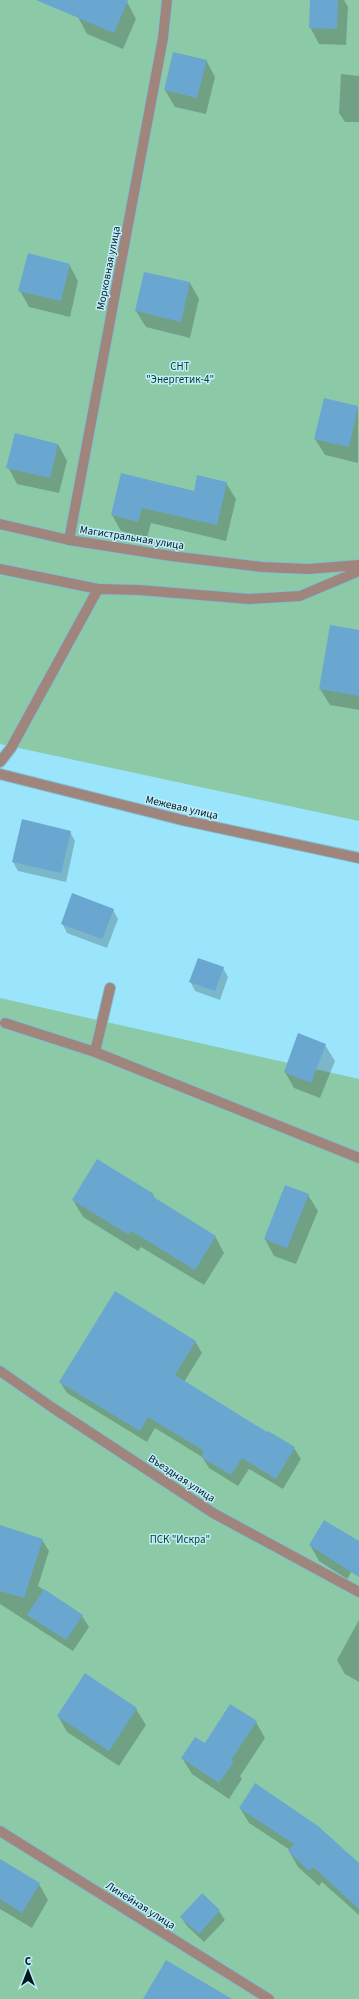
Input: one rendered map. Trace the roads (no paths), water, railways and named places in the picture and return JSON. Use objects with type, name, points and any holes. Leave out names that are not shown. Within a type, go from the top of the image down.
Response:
[{"type":"street","name":"Морковная улица","points":[[69,540],[163,38],[167,0]]},
{"type":"street","name":"Магистральная улица","points":[[0,524],[69,540],[171,556],[262,567],[308,569],[359,565]]},
{"type":"street","points":[[0,569],[98,589],[139,590],[249,599],[300,596],[359,571]]},
{"type":"street","points":[[0,762],[11,748],[98,589]]},
{"type":"street","name":"Межевая улица","points":[[0,774],[167,816],[359,858]]},
{"type":"street","points":[[95,1052],[110,988]]},
{"type":"street","points":[[5,1023],[95,1052],[359,1158]]},
{"type":"street","name":"Въездная улица","points":[[0,1371],[53,1408],[212,1513],[359,1592]]},
{"type":"street","name":"Линейная улица","points":[[0,1831],[269,1999]]},
{"type":"park label","name":"СНТ \"Энергетик-4\"","points":[[180,372]]},
{"type":"park label","name":"ПСК \"Искра\"","points":[[180,1539]]}]
